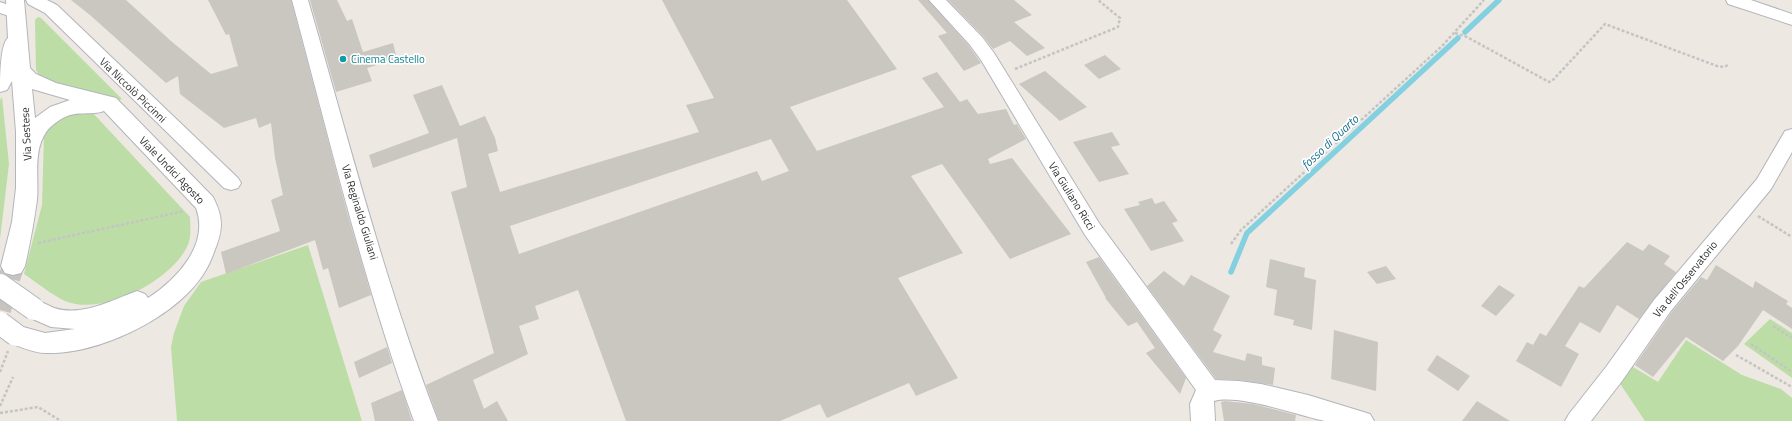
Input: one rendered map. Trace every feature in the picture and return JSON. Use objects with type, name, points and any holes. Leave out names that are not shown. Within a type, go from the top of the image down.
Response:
[{"type":"main road","name":"Via Sestese","points":[[12,12],[25,117],[27,158],[26,195],[13,266]]},
{"type":"main road","points":[[0,85],[3,79],[12,12]]},
{"type":"main road","name":"Viale Undici Agosto","points":[[8,334],[33,341],[54,342],[84,338],[116,327],[152,308],[175,291],[192,273],[208,241],[212,224],[209,211],[205,203],[109,103],[94,98],[47,88],[33,81],[20,70]]},
{"type":"main road","name":"Viale Undici Agosto","points":[[27,158],[32,140],[38,128],[57,113],[72,107],[91,104],[100,106],[122,117]]},
{"type":"main road","name":"Viale Undici Agosto","points":[[0,285],[34,309],[50,316],[70,319],[94,317],[112,312],[159,289],[203,252]]},
{"type":"street","name":"Via Niccolò Piccinni","points":[[34,0],[51,9],[231,184]]},
{"type":"street","name":"Via Reginaldo Giuliani","points":[[300,0],[354,194],[405,365],[426,421]]},
{"type":"street","name":"Via Giuliano Ricci","points":[[937,0],[976,42],[999,76],[1092,229],[1210,391]]},
{"type":"street","points":[[1734,0],[1792,20]]},
{"type":"street","name":"Via dell'Osservatorio","points":[[1577,421],[1614,374],[1662,306],[1764,184],[1792,136]]},
{"type":"street","points":[[1203,421],[1203,399],[1210,391],[1238,391],[1283,400],[1362,421]]},
{"type":"path","points":[[999,76],[1118,27],[1120,18],[1098,0]]},
{"type":"path","points":[[1455,33],[1457,27],[1484,0]]},
{"type":"path","points":[[1231,244],[1241,230],[1442,46],[1451,34],[1455,33],[1467,37],[1549,82],[1552,81],[1605,24],[1717,66],[1724,67],[1728,65]]},
{"type":"path","points":[[1744,208],[1792,237]]},
{"type":"path","points":[[36,250],[38,243],[184,211]]},
{"type":"path","points":[[1773,326],[1792,338]]},
{"type":"path","points":[[0,372],[8,334]]},
{"type":"path","points":[[1751,344],[1792,372]]},
{"type":"path","points":[[1736,355],[1792,387]]},
{"type":"path","points":[[0,406],[13,377]]},
{"type":"path","points":[[0,413],[38,407],[61,421]]},
{"type":"green space","points":[[38,17],[41,18],[122,99],[117,101],[72,91],[60,87],[41,77],[36,70],[35,20]]},
{"type":"green space","points":[[2,97],[9,164],[0,239],[0,100]]},
{"type":"green space","points":[[91,111],[190,217],[190,240],[179,260],[152,283],[117,299],[100,304],[83,305],[63,300],[24,274],[42,205],[44,135],[54,122],[70,113]]},
{"type":"green space","points":[[308,245],[362,421],[177,421],[171,347],[174,333],[184,306],[201,282]]},
{"type":"green space","points":[[1770,319],[1792,333],[1792,378],[1744,344]]},
{"type":"green space","points":[[1686,340],[1742,375],[1781,389],[1792,398],[1792,421],[1645,421],[1619,382],[1628,364],[1658,382]]},
{"type":"building","points":[[71,0],[126,0],[171,41],[211,74],[238,66],[229,34],[226,35],[208,0],[291,0],[347,212],[371,295],[339,308],[328,268],[323,270],[315,240],[226,274],[221,252],[280,231],[271,200],[283,195],[275,158],[271,123],[259,128],[256,118],[224,128],[180,94],[178,76],[166,83],[90,15]]},
{"type":"building","points":[[310,0],[337,0],[347,21],[352,19],[363,52],[393,43],[397,59],[367,68],[372,81],[336,92]]},
{"type":"building","points":[[662,0],[847,0],[897,69],[790,107],[817,151],[944,107],[922,78],[937,72],[960,102],[967,99],[978,114],[1006,109],[1014,125],[1017,124],[1026,139],[988,159],[990,164],[1012,158],[1071,234],[1010,259],[942,164],[911,176],[963,253],[898,278],[958,378],[916,396],[909,383],[827,418],[820,404],[780,421],[626,421],[578,290],[535,306],[539,319],[519,326],[528,354],[473,380],[484,409],[497,401],[508,421],[439,421],[426,385],[494,353],[451,192],[467,187],[457,138],[373,168],[369,155],[429,133],[413,95],[442,85],[460,126],[485,116],[495,138],[498,151],[488,154],[500,192],[699,132],[686,105],[714,98]],"holes":[[[771,139],[789,171],[762,181],[757,171],[519,254],[510,226]]]},
{"type":"building","points":[[918,0],[928,0],[969,46],[981,63],[964,71],[938,36],[947,33]]},
{"type":"building","points":[[948,0],[1014,0],[1032,15],[1014,22],[1045,48],[1027,56],[1010,41],[993,49],[983,36]]},
{"type":"building","points":[[1105,55],[1121,69],[1099,79],[1084,65]]},
{"type":"building","points":[[1045,71],[1087,107],[1060,121],[1019,84]]},
{"type":"building","points":[[1112,132],[1120,145],[1111,147],[1129,174],[1099,182],[1073,142]]},
{"type":"building","points":[[1152,198],[1155,204],[1164,201],[1178,221],[1172,223],[1184,241],[1151,251],[1124,209],[1140,205],[1138,202]]},
{"type":"building","points":[[1627,242],[1643,251],[1649,244],[1670,256],[1664,264],[1676,272],[1639,319],[1617,305],[1600,333],[1580,322],[1565,346],[1579,354],[1561,387],[1516,361],[1527,342],[1533,345],[1540,333],[1546,336],[1579,286],[1584,288]]},
{"type":"building","points":[[1099,257],[1186,378],[1180,394],[1146,353],[1155,348],[1137,322],[1128,326],[1105,298],[1086,262]]},
{"type":"building","points":[[1270,259],[1305,268],[1304,277],[1316,280],[1312,330],[1293,325],[1294,320],[1274,315],[1277,290],[1266,287]]},
{"type":"building","points":[[1716,265],[1753,288],[1755,281],[1788,301],[1786,304],[1792,308],[1792,329],[1763,310],[1738,346],[1723,361],[1686,337],[1653,377],[1635,365],[1671,313],[1701,277],[1707,280]]},
{"type":"building","points":[[1386,266],[1396,279],[1377,284],[1367,272]]},
{"type":"building","points":[[1164,271],[1184,286],[1191,275],[1230,296],[1213,330],[1222,335],[1213,352],[1245,361],[1247,353],[1262,357],[1262,365],[1275,368],[1273,385],[1239,380],[1216,379],[1147,286]]},
{"type":"building","points":[[1499,285],[1515,295],[1496,316],[1481,306]]},
{"type":"building","points":[[1334,330],[1378,342],[1376,391],[1331,379]]},
{"type":"building","points":[[387,347],[392,363],[359,378],[354,362]]},
{"type":"building","points":[[1437,355],[1470,376],[1458,391],[1427,370]]},
{"type":"building","points":[[402,390],[412,421],[375,421],[371,403]]},
{"type":"building","points":[[1225,401],[1253,404],[1296,415],[1295,421],[1224,421],[1221,402]]},
{"type":"building","points":[[1477,401],[1510,421],[1462,421]]},
{"type":"waterway","name":"fosso di Quarto","points":[[1465,32],[1499,0]]},
{"type":"waterway","name":"fosso di Quarto","points":[[1231,272],[1247,233],[1458,38]]},
{"type":"tunnel","points":[[0,310],[13,266]]},
{"type":"place","name":"Cinema Castello","points":[[343,59]]}]
